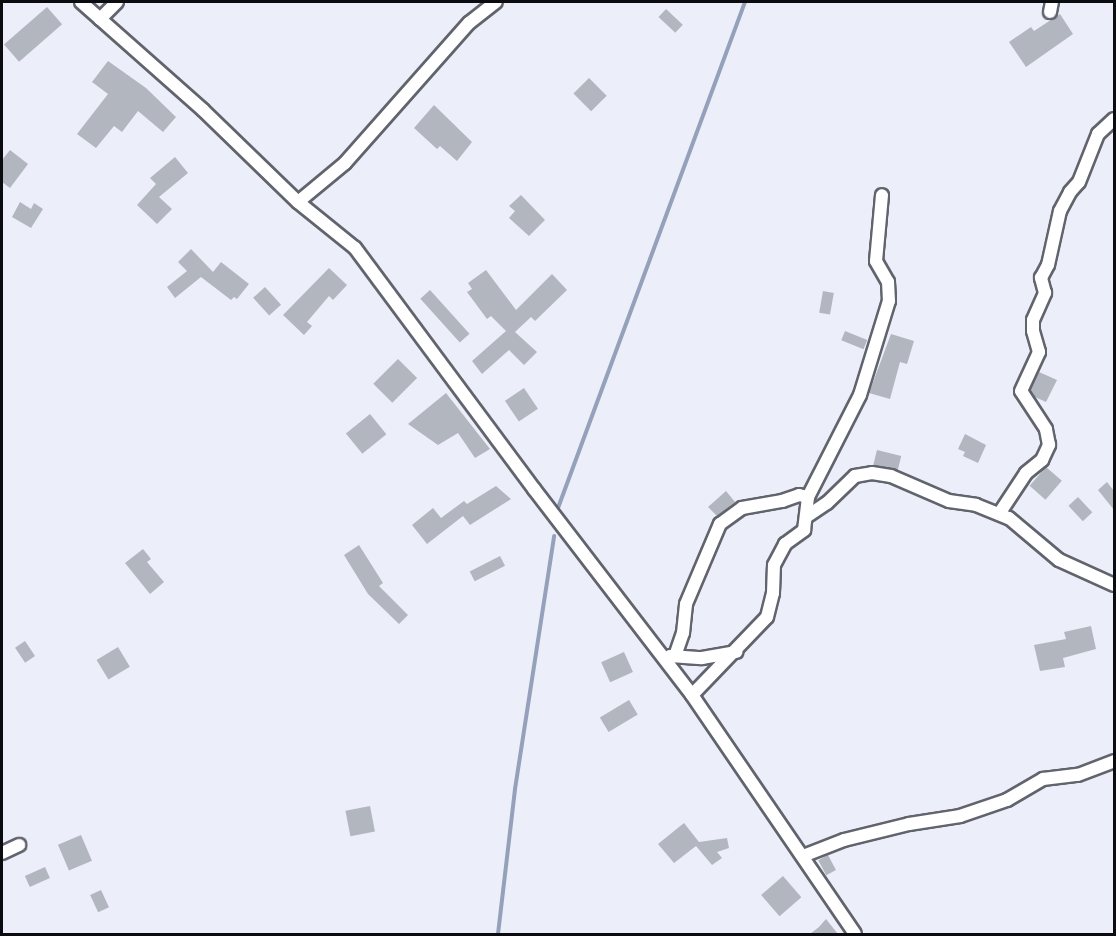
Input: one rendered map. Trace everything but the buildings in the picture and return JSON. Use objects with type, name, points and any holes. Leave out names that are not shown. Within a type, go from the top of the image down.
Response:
[{"type":"street","points":[[81,2],[203,110],[298,202],[356,248],[534,489],[669,656],[692,695],[855,934]]},
{"type":"street","points":[[100,19],[117,2]]},
{"type":"street","points":[[298,202],[345,163],[470,23],[496,2]]},
{"type":"street","points":[[999,514],[1026,473],[1042,460],[1049,445],[1046,429],[1021,391],[1039,352],[1033,331],[1034,320],[1045,293],[1041,278],[1048,265],[1060,211],[1070,192],[1079,182],[1098,134],[1114,118]]},
{"type":"street","points":[[692,695],[736,652],[767,617],[773,592],[774,565],[785,544],[804,530],[808,497],[860,395],[889,301],[888,282],[876,261],[882,195]]},
{"type":"street","points":[[806,517],[827,503],[855,476],[872,473],[891,477],[949,501],[976,505],[1009,518],[1059,560],[1114,585]]},
{"type":"street","points":[[669,656],[683,633],[686,604],[720,524],[742,508],[782,501],[800,495],[808,497]]},
{"type":"street","points":[[669,656],[702,658],[736,652]]},
{"type":"street","points":[[803,856],[844,840],[909,824],[960,816],[1007,800],[1043,779],[1078,775],[1114,761]]},
{"type":"street","points":[[2,853],[19,845]]},
{"type":"waterway","points":[[558,508],[745,2]]},
{"type":"waterway","points":[[498,934],[515,789],[554,536]]}]
